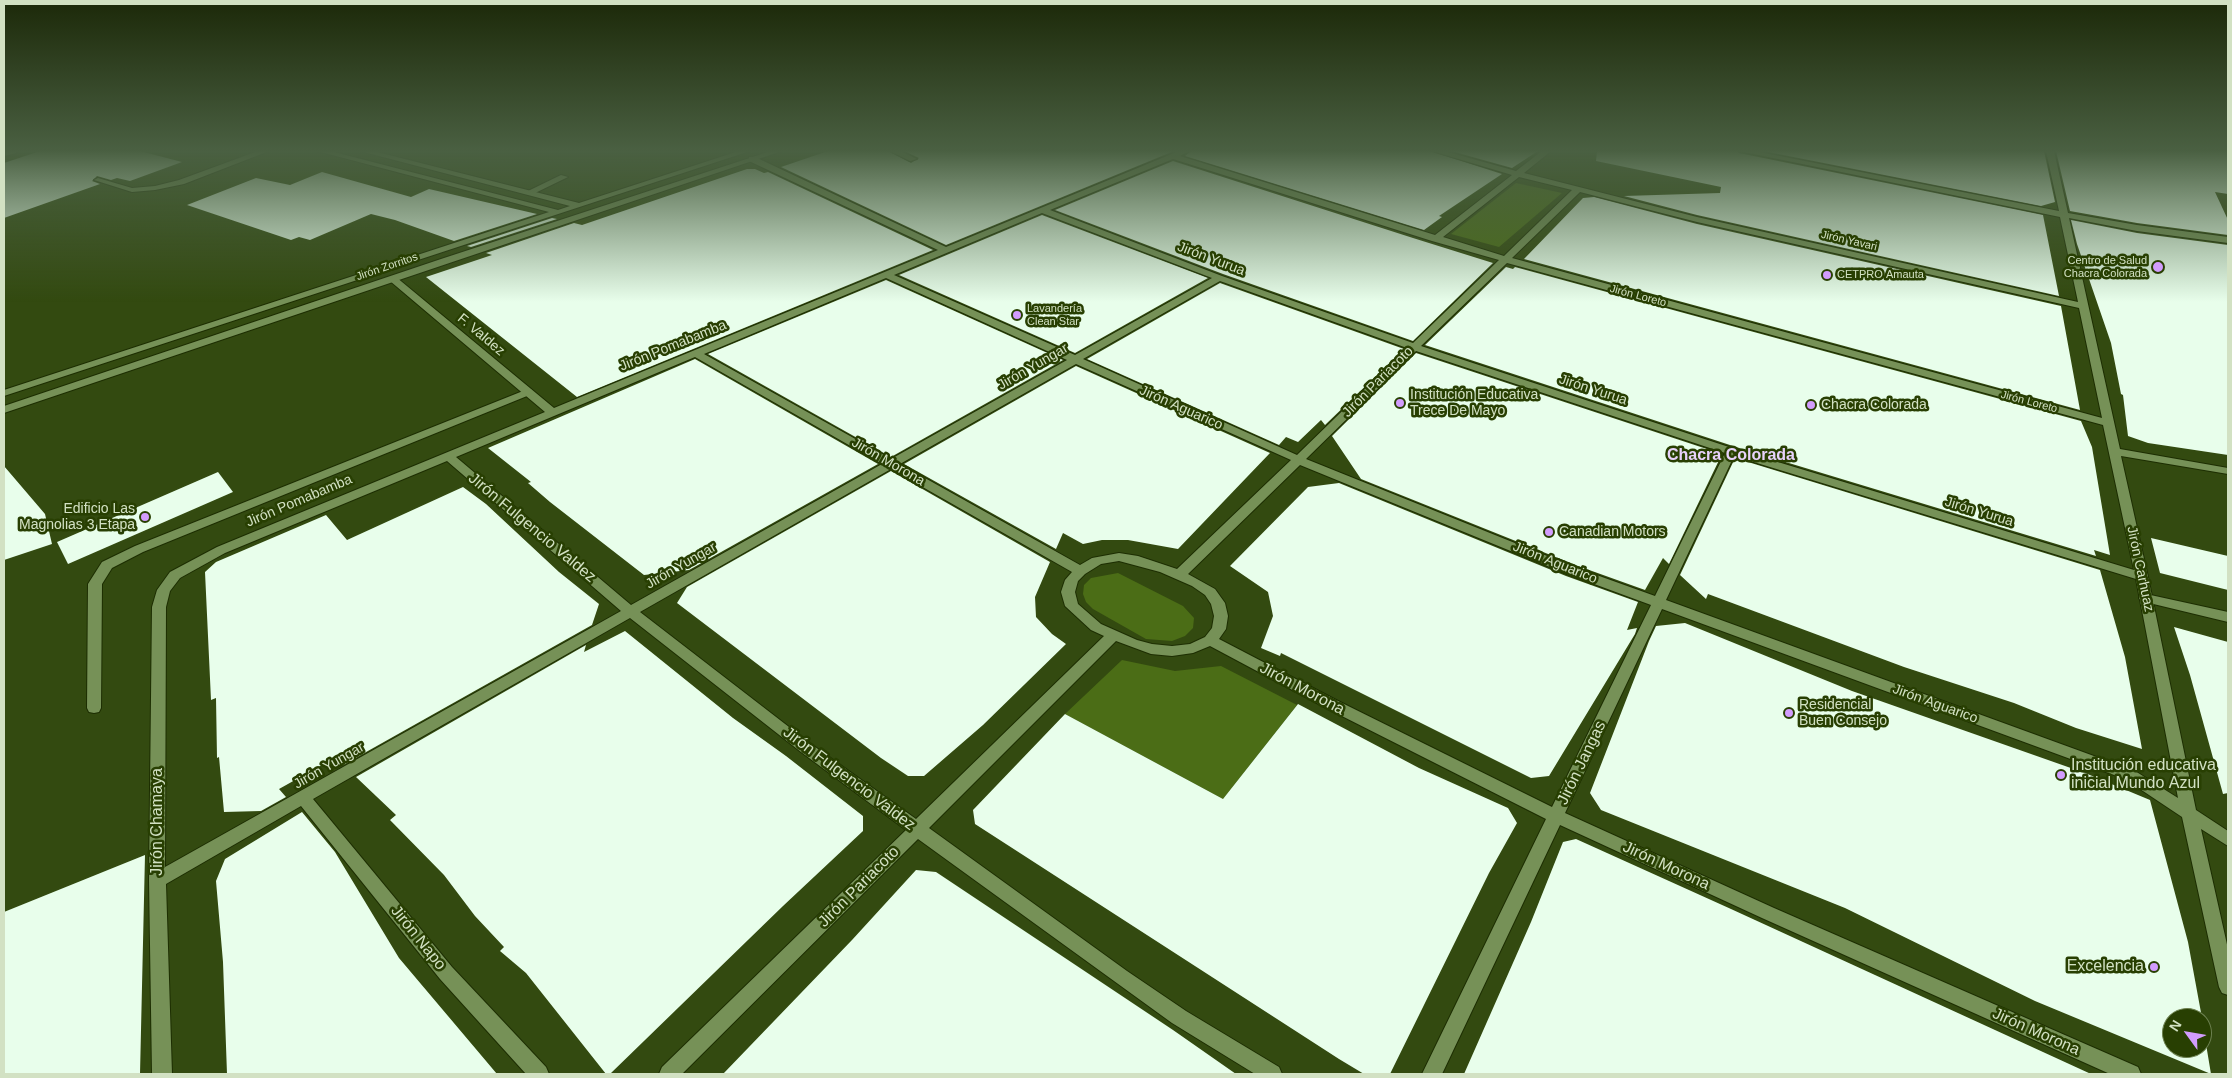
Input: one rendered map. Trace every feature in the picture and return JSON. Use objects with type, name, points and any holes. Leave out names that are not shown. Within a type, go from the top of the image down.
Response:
[{"type":"street","points":[[516,201],[579,217]]},
{"type":"street","points":[[567,201],[600,210]]},
{"type":"street","name":"Jirón Zorritos","points":[[4,393],[587,201]]},
{"type":"street","name":"Jirón Zorritos","points":[[4,410],[626,201]]},
{"type":"street","points":[[841,201],[944,250]]},
{"type":"street","name":"Jirón Pomabamba","points":[[175,575],[221,550],[1063,201]]},
{"type":"street","name":"Jirón Loreto","points":[[1316,201],[1504,259],[2109,423]]},
{"type":"street","points":[[1435,239],[1483,201]]},
{"type":"street","name":"Jirón Pariacoto","points":[[1179,575],[1565,201]]},
{"type":"street","name":"Jirón Yavari","points":[[1627,201],[1697,219],[2083,306]]},
{"type":"street","points":[[1995,201],[2137,228],[2228,240]]},
{"type":"street","name":"Jirón Carhuaz","points":[[2061,201],[2228,987]]},
{"type":"street","name":"Jirón Yurua","points":[[1042,210],[1220,278],[1413,347],[1731,451],[2142,577]]},
{"type":"street","name":"Jirón Aguarico","points":[[885,274],[1299,460],[1658,604],[2130,775],[2228,839]]},
{"type":"street","name":"Jirón Yungar","points":[[157,880],[1220,278]]},
{"type":"street","name":"F. Valdez","points":[[393,279],[552,412]]},
{"type":"street","name":"Jirón Morona","points":[[695,353],[1080,571]]},
{"type":"street","points":[[94,708],[95,584],[107,565],[139,549],[528,392]]},
{"type":"street","name":"Jirón Jangas","points":[[1432,1074],[1731,451]]},
{"type":"street","points":[[2114,451],[2228,471]]},
{"type":"street","name":"Jirón Fulgencio Valdez","points":[[447,455],[631,612],[798,742],[1179,1018],[1272,1074]]},
{"type":"street","points":[[1119,557],[1148,563],[1179,575],[1210,592],[1218,603],[1222,616],[1219,629],[1210,640],[1193,648],[1172,651],[1151,649],[1113,636],[1096,627],[1072,606],[1068,592],[1072,580],[1080,571],[1097,561],[1119,557]]},
{"type":"street","name":"Jirón Chamaya","points":[[162,1074],[157,880],[159,607],[164,590],[175,575]]},
{"type":"street","points":[[2146,598],[2228,617]]},
{"type":"street","name":"Jirón Pariacoto","points":[[669,1074],[1113,636]]},
{"type":"street","name":"Jirón Morona","points":[[1210,640],[1333,705],[1556,816],[1768,913],[2131,1074]]},
{"type":"street","name":"Jirón Napo","points":[[303,798],[446,973],[539,1074]]},
{"type":"green space","points":[[1493,201],[1552,201],[1499,247],[1451,234]]},
{"type":"green space","points":[[1118,573],[1183,606],[1194,618],[1193,628],[1185,636],[1172,641],[1146,639],[1093,609],[1086,602],[1083,594],[1084,585],[1091,578]]},
{"type":"green space","points":[[1122,660],[1175,671],[1221,666],[1297,705],[1223,799],[1065,714]]},
{"type":"building","points":[[4,201],[51,201],[4,218]]},
{"type":"building","points":[[196,201],[482,201],[537,214],[454,241],[395,220],[371,214],[310,240],[299,237],[291,240],[187,205]]},
{"type":"building","points":[[652,201],[830,201],[933,250],[577,397],[426,277],[492,255],[486,253],[574,223],[582,225]]},
{"type":"building","points":[[854,201],[1052,201],[946,245]]},
{"type":"building","points":[[1076,201],[1299,201],[1493,263],[1413,341],[1223,274],[1055,210]]},
{"type":"building","points":[[1331,201],[1461,201],[1439,216],[1442,217],[1424,230]]},
{"type":"building","points":[[1580,201],[1610,201],[1697,224],[2061,306],[2080,410],[1524,259]]},
{"type":"building","points":[[1644,201],[1976,201],[2043,215],[2059,296],[1697,215]]},
{"type":"building","points":[[2017,201],[2055,201],[2041,206]]},
{"type":"building","points":[[2068,201],[2219,201],[2228,220],[2228,235],[2137,223],[2070,211]]},
{"type":"building","points":[[1042,215],[1208,278],[1075,353],[899,275]]},
{"type":"building","points":[[552,218],[557,219],[471,247],[467,246]]},
{"type":"building","points":[[2071,220],[2137,233],[2228,245],[2228,455],[2148,443],[2128,436],[2123,395],[2121,394],[2111,343],[2077,244]]},
{"type":"building","points":[[1506,267],[1513,269],[1515,267],[2081,421],[2092,447],[2110,555],[2094,550],[2096,556],[1736,447],[1425,345]]},
{"type":"building","points":[[886,280],[1063,360],[891,457],[708,354]]},
{"type":"building","points":[[1220,283],[1404,349],[1325,425],[1321,420],[1298,442],[1286,437],[1279,445],[1087,359]]},
{"type":"building","points":[[1416,353],[1722,454],[1669,564],[1663,558],[1645,590],[1578,566],[1361,479],[1332,436]]},
{"type":"building","points":[[695,359],[878,464],[689,570],[644,575],[550,502],[528,483],[531,482],[488,448]]},
{"type":"building","points":[[1076,366],[1270,453],[1178,549],[1128,540],[1102,540],[1083,544],[1063,533],[1056,549],[904,464]]},
{"type":"building","points":[[1735,458],[2100,570],[2125,657],[2142,749],[2076,728],[2014,703],[1904,667],[1708,594],[1706,599],[1680,575]]},
{"type":"building","points":[[4,466],[45,514],[52,544],[4,560]]},
{"type":"building","points":[[891,471],[1050,562],[1035,597],[1036,617],[1052,634],[1066,644],[983,725],[924,776],[908,776],[881,758],[677,603],[687,587]]},
{"type":"building","name":"Edificio Las Magnolias 3 Etapa","points":[[218,472],[233,492],[68,564],[57,542]]},
{"type":"building","points":[[1339,483],[1566,576],[1638,602],[1627,630],[1637,628],[1635,634],[1549,776],[1531,778],[1281,653],[1280,656],[1261,648],[1273,616],[1268,592],[1230,566],[1308,487]]},
{"type":"building","points":[[463,487],[486,504],[559,572],[599,604],[592,625],[343,765],[336,757],[279,789],[286,797],[261,811],[224,812],[219,757],[217,758],[216,698],[211,700],[205,572],[216,562],[326,515],[347,540]]},
{"type":"building","points":[[2151,538],[2228,556],[2228,590],[2160,573]]},
{"type":"building","points":[[1685,623],[1852,691],[2085,773],[2150,800],[2188,942],[2200,1008],[2162,1008],[2162,1054],[2035,1001],[1845,908],[1601,810],[1590,793],[1656,626]]},
{"type":"building","points":[[2174,627],[2228,642],[2228,793],[2223,794],[2190,675]]},
{"type":"building","points":[[625,631],[733,718],[786,756],[863,816],[863,831],[610,1074],[606,1074],[526,973],[500,951],[504,947],[475,916],[444,875],[390,820],[396,815],[356,777],[586,645],[584,652]]},
{"type":"building","points":[[1298,704],[1419,768],[1508,808],[1517,823],[1489,873],[1390,1074],[1364,1074],[1339,1059],[975,824],[973,810],[1065,714],[1223,799]]},
{"type":"building","points":[[302,812],[335,852],[399,958],[497,1074],[227,1074],[223,962],[216,881],[225,859]]},
{"type":"building","points":[[1576,839],[2091,1074],[1464,1074],[1531,922],[1563,842]]},
{"type":"building","points":[[145,855],[140,1074],[4,1074],[4,912]]},
{"type":"building","points":[[916,870],[936,872],[1236,1074],[723,1074],[852,940]]},
{"type":"building","points":[[2172,1058],[2208,1058],[2211,1074]]},
{"type":"place","name":"Centro de Salud Chacra Colorada","points":[[2158,267]]},
{"type":"place","name":"CETPRO Amauta","points":[[1827,275]]},
{"type":"place","name":"Lavandería Clean Star","points":[[1017,315]]},
{"type":"place","name":"Institución Educativa Trece De Mayo","points":[[1400,403]]},
{"type":"place","name":"Chacra Colorada","points":[[1811,405]]},
{"type":"place","name":"Edificio Las Magnolias 3 Etapa","points":[[145,517]]},
{"type":"place","name":"Canadian Motors","points":[[1549,532]]},
{"type":"place","name":"Residencial Buen Consejo","points":[[1789,713]]},
{"type":"place","name":"Institución educativa inicial Mundo Azul","points":[[2061,775]]},
{"type":"place","name":"Excelencia","points":[[2154,967]]},
{"type":"district","name":"Chacra Colorada","points":[[1731,456]]}]
